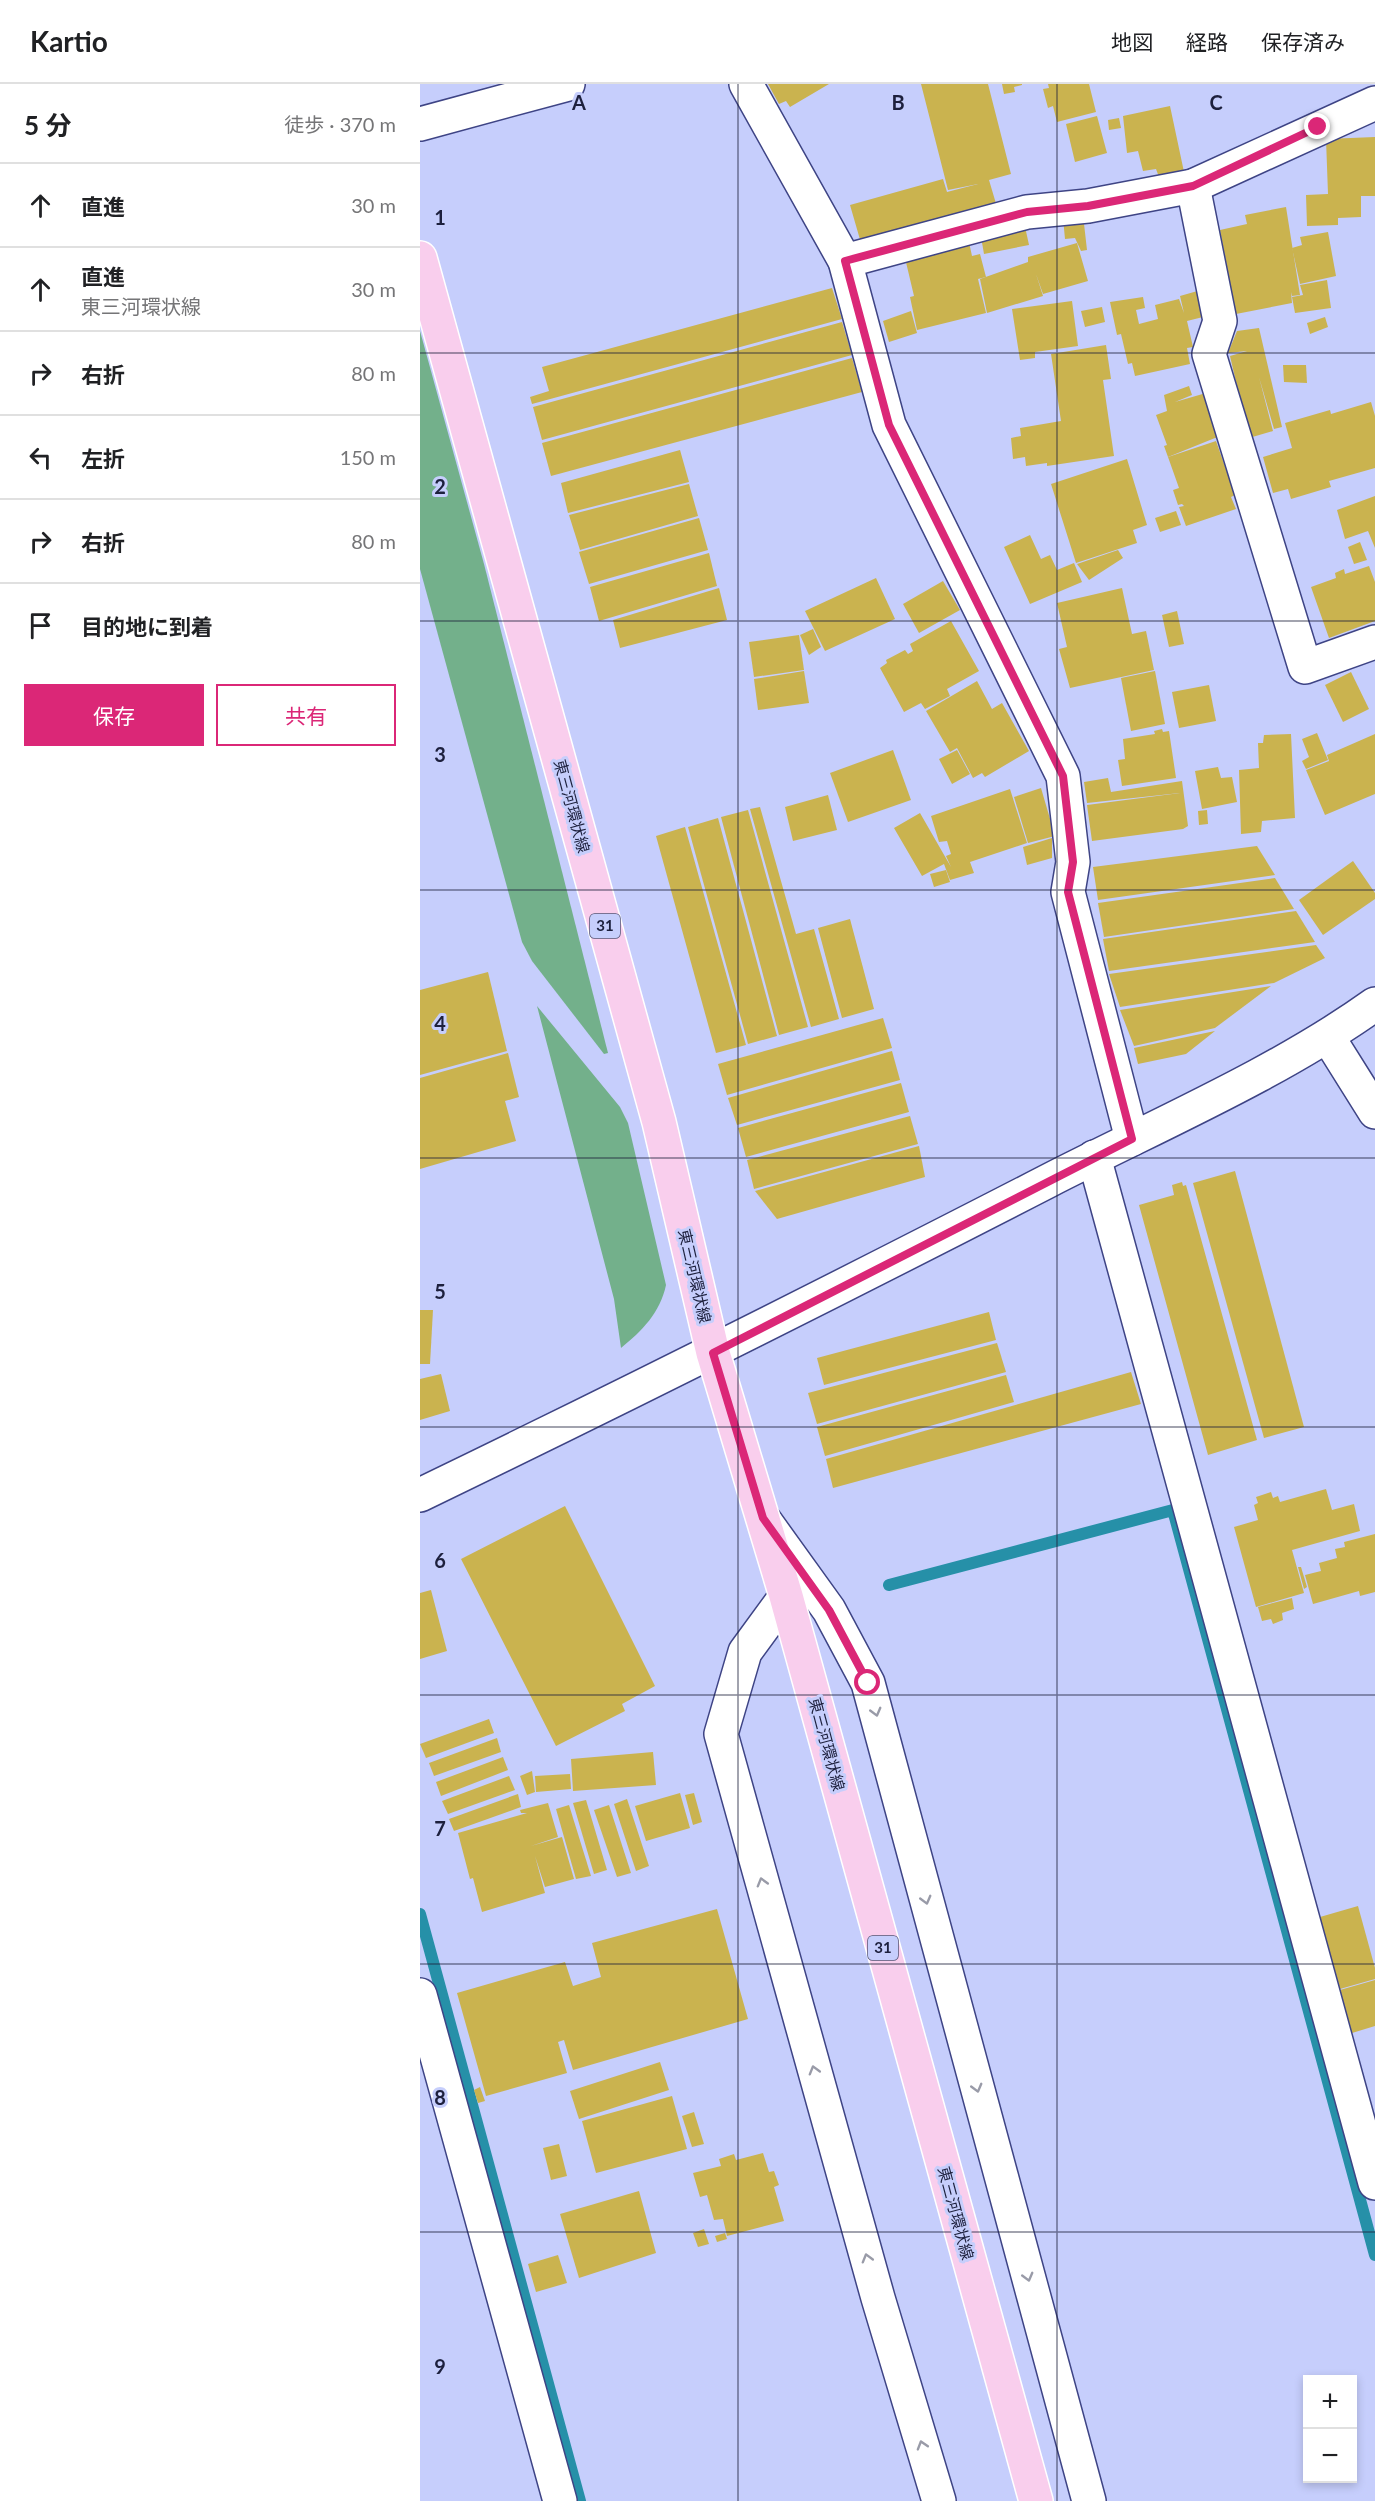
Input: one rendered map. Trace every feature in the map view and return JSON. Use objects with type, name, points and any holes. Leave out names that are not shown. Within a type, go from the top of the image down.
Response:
[{"type":"main road","name":"東三河環状線","points":[[420,258],[659,1122],[713,1353],[786,1596],[1036,2501]]},
{"type":"street","points":[[420,124],[568,84]]},
{"type":"street","points":[[746,84],[845,261],[889,425],[1063,776],[1073,862],[1068,892],[1132,1139]]},
{"type":"street","points":[[845,261],[1027,212],[1088,206],[1193,186],[1375,103]]},
{"type":"street","points":[[1193,186],[1220,321],[1209,354],[1305,667],[1375,642]]},
{"type":"street","points":[[420,1496],[713,1353],[1132,1139],[1329,1037],[1375,1004]]},
{"type":"street","points":[[1329,1037],[1375,1112]]},
{"type":"street","points":[[1094,1157],[1375,2182]]},
{"type":"street","points":[[763,1518],[829,1610],[868,1683],[1089,2501]]},
{"type":"street","points":[[786,1596],[745,1652],[720,1734],[875,2286],[939,2501]]},
{"type":"street","points":[[420,1995],[560,2501]]},
{"type":"green space","points":[[420,331],[484,564],[608,1053],[604,1054],[532,961],[522,942],[420,569]]},
{"type":"green space","points":[[537,1006],[620,1107],[628,1123],[666,1285],[655,1313],[621,1348],[614,1299]]},
{"type":"building","points":[[768,84],[829,84],[790,107],[786,101],[779,104]]},
{"type":"building","points":[[921,84],[988,84],[1011,174],[989,180],[997,207],[861,243],[850,205],[943,179],[947,192],[978,184],[948,190]]},
{"type":"building","points":[[1002,84],[1022,85],[1014,87],[1015,92],[1004,94]]},
{"type":"building","points":[[1048,84],[1089,84],[1096,112],[1057,122],[1053,106],[1048,108],[1043,89],[1049,88]]},
{"type":"building","points":[[1170,106],[1184,172],[1159,177],[1156,169],[1143,171],[1138,151],[1127,153],[1123,116]]},
{"type":"building","points":[[1097,116],[1107,153],[1075,162],[1066,124]]},
{"type":"building","points":[[1119,118],[1121,128],[1109,130],[1108,120]]},
{"type":"building","points":[[1375,137],[1375,196],[1361,196],[1361,217],[1338,218],[1338,225],[1307,226],[1306,195],[1328,194],[1326,139]]},
{"type":"building","points":[[1286,207],[1300,295],[1292,296],[1291,292],[1292,303],[1236,314],[1220,230],[1247,224],[1245,215]]},
{"type":"building","points":[[1083,215],[1087,250],[1081,251],[1075,238],[1065,239],[1063,218]]},
{"type":"building","points":[[1024,222],[1029,245],[984,254],[980,231]]},
{"type":"building","points":[[1328,232],[1336,276],[1300,284],[1292,248],[1302,245],[1300,237]]},
{"type":"building","points":[[969,242],[972,256],[980,254],[986,277],[978,279],[986,313],[917,330],[910,297],[914,296],[905,258]]},
{"type":"building","points":[[1077,243],[1088,281],[1043,294],[1036,274],[1043,296],[987,313],[980,279],[1028,262],[1028,257]]},
{"type":"building","points":[[1327,280],[1331,308],[1295,313],[1292,297],[1303,295],[1300,285]]},
{"type":"building","points":[[832,288],[842,319],[532,404],[530,397],[549,391],[542,367]]},
{"type":"building","points":[[1201,290],[1207,316],[1187,321],[1193,347],[1187,348],[1190,364],[1135,376],[1132,363],[1128,364],[1121,334],[1117,335],[1110,302],[1143,297],[1145,308],[1136,310],[1139,324],[1158,319],[1155,305],[1179,299],[1184,313],[1180,296]]},
{"type":"building","points":[[1072,301],[1078,346],[1035,352],[1035,358],[1020,360],[1012,309]]},
{"type":"building","points":[[1102,307],[1105,322],[1085,327],[1081,311]]},
{"type":"building","points":[[911,311],[917,333],[889,342],[883,321]]},
{"type":"building","points":[[1325,317],[1328,327],[1310,334],[1307,323]]},
{"type":"building","points":[[842,322],[852,355],[542,440],[533,407]]},
{"type":"building","points":[[1259,328],[1282,427],[1274,429],[1259,377],[1273,431],[1249,438],[1230,356],[1247,351],[1228,353],[1237,331]]},
{"type":"building","points":[[1106,345],[1111,379],[1103,380],[1114,456],[1047,466],[1047,463],[1026,466],[1025,457],[1013,459],[1011,438],[1021,436],[1020,428],[1061,421],[1051,354]]},
{"type":"building","points":[[852,358],[862,392],[551,476],[542,443]]},
{"type":"building","points":[[1283,365],[1306,365],[1307,383],[1284,382]]},
{"type":"building","points":[[1189,386],[1192,395],[1175,402],[1206,393],[1220,439],[1215,438],[1168,457],[1164,446],[1167,445],[1156,415],[1167,411],[1164,395]]},
{"type":"building","points":[[1371,402],[1375,416],[1375,468],[1329,481],[1331,487],[1291,499],[1288,489],[1273,493],[1263,457],[1292,448],[1285,423],[1330,410],[1331,414]]},
{"type":"building","points":[[1216,441],[1235,495],[1231,497],[1236,509],[1186,526],[1179,507],[1184,506],[1178,505],[1173,490],[1179,488],[1168,457]]},
{"type":"building","points":[[680,450],[689,482],[568,513],[561,483]]},
{"type":"building","points":[[1127,459],[1147,525],[1133,530],[1137,543],[1076,563],[1051,484]]},
{"type":"building","points":[[689,484],[698,516],[580,550],[569,515]]},
{"type":"building","points":[[1375,496],[1375,548],[1368,531],[1345,539],[1337,510]]},
{"type":"building","points":[[1176,511],[1181,525],[1160,532],[1155,518]]},
{"type":"building","points":[[699,518],[708,550],[589,584],[579,552]]},
{"type":"building","points":[[1030,535],[1041,559],[1050,555],[1057,570],[1074,563],[1082,582],[1030,604],[1004,547]]},
{"type":"building","points":[[1360,542],[1367,560],[1354,564],[1348,547]]},
{"type":"building","points":[[1118,550],[1123,558],[1089,580],[1077,564]]},
{"type":"building","points":[[709,553],[717,586],[599,621],[590,587]]},
{"type":"building","points":[[1369,566],[1375,582],[1375,621],[1329,638],[1311,587],[1336,578],[1335,573],[1344,569],[1345,574]]},
{"type":"building","points":[[876,578],[895,619],[825,651],[805,611]]},
{"type":"building","points":[[943,581],[960,610],[919,633],[903,604]]},
{"type":"building","points":[[719,588],[727,620],[620,648],[613,620]]},
{"type":"building","points":[[1122,588],[1132,634],[1146,631],[1154,670],[1070,688],[1059,649],[1067,647],[1057,603]]},
{"type":"building","points":[[1177,611],[1184,644],[1169,647],[1162,615]]},
{"type":"building","points":[[951,621],[979,671],[947,689],[950,696],[925,709],[921,703],[904,712],[880,668],[887,663],[886,660],[905,650],[908,654],[913,651],[910,644]]},
{"type":"building","points":[[813,629],[821,647],[809,655],[800,635]]},
{"type":"building","points":[[799,635],[804,670],[754,677],[749,642]]},
{"type":"building","points":[[804,671],[809,703],[758,710],[754,679]]},
{"type":"building","points":[[1155,671],[1165,724],[1131,731],[1121,678]]},
{"type":"building","points":[[1351,672],[1369,709],[1343,722],[1325,685]]},
{"type":"building","points":[[977,681],[992,709],[1002,703],[1029,751],[985,777],[982,773],[973,778],[957,748],[950,752],[926,711]]},
{"type":"building","points":[[1209,685],[1216,721],[1179,728],[1172,692]]},
{"type":"building","points":[[1162,729],[1163,732],[1169,731],[1176,778],[1122,786],[1118,760],[1125,759],[1123,739],[1155,734],[1154,731]]},
{"type":"building","points":[[1317,733],[1328,760],[1306,769],[1302,761],[1309,757],[1302,739]]},
{"type":"building","points":[[1291,734],[1295,818],[1262,821],[1261,832],[1241,834],[1239,770],[1259,768],[1258,743],[1263,743],[1264,735]]},
{"type":"building","points":[[1375,734],[1375,794],[1325,815],[1306,770],[1329,761],[1327,755]]},
{"type":"building","points":[[893,750],[911,800],[848,822],[830,773]]},
{"type":"building","points":[[957,750],[970,774],[952,784],[939,759]]},
{"type":"building","points":[[1218,767],[1221,778],[1232,777],[1237,802],[1202,809],[1195,771]]},
{"type":"building","points":[[1108,778],[1111,792],[1182,781],[1188,826],[1183,829],[1092,841],[1087,805],[1180,793],[1087,803],[1084,782]]},
{"type":"building","points":[[1041,788],[1055,836],[1028,843],[1014,797]]},
{"type":"building","points":[[1010,789],[1027,843],[970,862],[974,873],[950,880],[944,864],[922,876],[894,828],[920,813],[951,867],[946,856],[951,854],[947,841],[939,842],[931,816]]},
{"type":"building","points":[[828,795],[837,830],[793,841],[785,807]]},
{"type":"building","points":[[760,807],[796,934],[814,929],[839,1019],[811,1027],[750,809]]},
{"type":"building","points":[[748,810],[808,1027],[779,1035],[721,817]]},
{"type":"building","points":[[1207,810],[1208,824],[1199,825],[1198,811]]},
{"type":"building","points":[[718,818],[777,1036],[748,1044],[688,827]]},
{"type":"building","points":[[685,827],[746,1045],[716,1053],[656,836]]},
{"type":"building","points":[[1052,838],[1052,858],[1027,865],[1023,847]]},
{"type":"building","points":[[1257,846],[1275,875],[1098,900],[1093,867]]},
{"type":"building","points":[[1353,861],[1375,893],[1375,899],[1323,935],[1299,900]]},
{"type":"building","points":[[946,870],[950,882],[934,887],[930,874]]},
{"type":"building","points":[[1275,878],[1294,909],[1104,937],[1098,903]]},
{"type":"building","points":[[1296,911],[1315,942],[1109,971],[1103,939]]},
{"type":"building","points":[[850,919],[874,1009],[842,1018],[818,928]]},
{"type":"building","points":[[1316,945],[1325,958],[1274,983],[1120,1007],[1109,974]]},
{"type":"building","points":[[488,972],[507,1051],[420,1075],[420,990]]},
{"type":"building","points":[[1271,986],[1215,1028],[1134,1046],[1120,1010]]},
{"type":"building","points":[[883,1018],[892,1048],[727,1095],[718,1064]]},
{"type":"building","points":[[1215,1031],[1186,1054],[1138,1064],[1134,1048]]},
{"type":"building","points":[[892,1051],[900,1080],[737,1125],[728,1098]]},
{"type":"building","points":[[508,1053],[519,1097],[505,1101],[516,1141],[420,1169],[420,1078]]},
{"type":"building","points":[[901,1083],[909,1112],[746,1157],[738,1128]]},
{"type":"building","points":[[910,1116],[918,1144],[754,1189],[747,1160]]},
{"type":"building","points":[[919,1146],[925,1177],[777,1219],[755,1191]]},
{"type":"building","points":[[1235,1171],[1304,1427],[1264,1438],[1193,1183]]},
{"type":"building","points":[[1182,1182],[1183,1186],[1186,1185],[1257,1440],[1208,1455],[1139,1205],[1174,1195],[1172,1185]]},
{"type":"building","points":[[420,1310],[433,1310],[430,1364],[420,1364]]},
{"type":"building","points":[[989,1312],[996,1340],[824,1385],[817,1358]]},
{"type":"building","points":[[997,1343],[1006,1372],[817,1424],[808,1393]]},
{"type":"building","points":[[1131,1372],[1141,1404],[833,1488],[826,1459]]},
{"type":"building","points":[[441,1374],[450,1411],[420,1420],[420,1379]]},
{"type":"building","points":[[1006,1375],[1014,1402],[825,1456],[817,1427]]},
{"type":"building","points":[[1326,1489],[1332,1510],[1354,1504],[1360,1531],[1292,1550],[1304,1593],[1256,1607],[1234,1527],[1258,1520],[1254,1505],[1258,1503],[1256,1497],[1271,1492],[1273,1498],[1278,1496],[1280,1502]]},
{"type":"building","points":[[565,1506],[655,1686],[622,1704],[625,1711],[556,1746],[461,1559]]},
{"type":"building","points":[[1375,1534],[1375,1592],[1360,1596],[1359,1591],[1313,1604],[1305,1575],[1321,1571],[1319,1563],[1337,1558],[1335,1549],[1345,1547],[1344,1542]]},
{"type":"building","points":[[1298,1567],[1301,1567],[1307,1587],[1304,1589]]},
{"type":"building","points":[[431,1590],[447,1651],[420,1659],[420,1593]]},
{"type":"building","points":[[1292,1598],[1294,1609],[1282,1613],[1283,1620],[1273,1624],[1271,1619],[1262,1621],[1258,1607]]},
{"type":"building","points":[[489,1719],[494,1733],[426,1758],[420,1744]]},
{"type":"building","points":[[497,1738],[501,1752],[434,1776],[429,1763]]},
{"type":"building","points":[[653,1752],[656,1785],[573,1791],[571,1759]]},
{"type":"building","points":[[503,1757],[508,1770],[441,1796],[436,1782]]},
{"type":"building","points":[[532,1771],[535,1792],[527,1795],[520,1776]]},
{"type":"building","points":[[570,1774],[571,1789],[536,1792],[535,1776]]},
{"type":"building","points":[[509,1776],[515,1790],[448,1814],[442,1801]]},
{"type":"building","points":[[680,1793],[690,1828],[646,1841],[635,1806]]},
{"type":"building","points":[[694,1793],[702,1822],[693,1825],[685,1795]]},
{"type":"building","points":[[518,1794],[521,1807],[454,1831],[449,1819]]},
{"type":"building","points":[[627,1799],[649,1866],[636,1871],[614,1804]]},
{"type":"building","points":[[586,1800],[607,1870],[594,1874],[573,1803]]},
{"type":"building","points":[[548,1803],[558,1837],[531,1846],[562,1837],[574,1879],[545,1887],[535,1856],[545,1893],[482,1912],[473,1878],[470,1879],[458,1833],[527,1813],[521,1813],[520,1810]]},
{"type":"building","points":[[569,1805],[591,1876],[576,1879],[556,1809]]},
{"type":"building","points":[[609,1805],[631,1873],[617,1877],[594,1810]]},
{"type":"building","points":[[1358,1906],[1375,1968],[1375,1979],[1340,1989],[1320,1917]]},
{"type":"building","points":[[717,1909],[748,2019],[573,2070],[564,2040],[558,2042],[567,2073],[486,2096],[457,1993],[565,1962],[573,1986],[601,1977],[592,1943]]},
{"type":"building","points":[[1375,1980],[1375,2026],[1352,2033],[1340,1990]]},
{"type":"building","points":[[660,2062],[669,2090],[579,2119],[570,2091]]},
{"type":"building","points":[[480,2087],[485,2101],[478,2103],[474,2090]]},
{"type":"building","points":[[672,2096],[687,2149],[596,2173],[582,2121]]},
{"type":"building","points":[[694,2112],[704,2144],[692,2147],[682,2116]]},
{"type":"building","points":[[559,2144],[567,2176],[551,2180],[543,2148]]},
{"type":"building","points":[[763,2153],[769,2172],[774,2171],[779,2185],[774,2187],[784,2221],[727,2236],[723,2219],[714,2220],[707,2195],[700,2197],[693,2173],[721,2166],[719,2159],[734,2154],[736,2160]]},
{"type":"building","points":[[639,2191],[656,2253],[579,2278],[560,2214]]},
{"type":"building","points":[[704,2229],[709,2244],[698,2247],[693,2233]]},
{"type":"building","points":[[725,2233],[727,2239],[717,2242],[715,2236]]},
{"type":"building","points":[[558,2255],[567,2283],[536,2292],[528,2264]]},
{"type":"waterway","points":[[889,1585],[1173,1510],[1375,2255]]},
{"type":"waterway","points":[[420,1914],[580,2501]]},
{"type":"route","points":[[868,1683],[829,1610],[763,1518],[713,1353],[1132,1139],[1068,892],[1073,862],[1063,776],[889,425],[845,261],[1027,212],[1088,206],[1193,186],[1318,127]]}]
